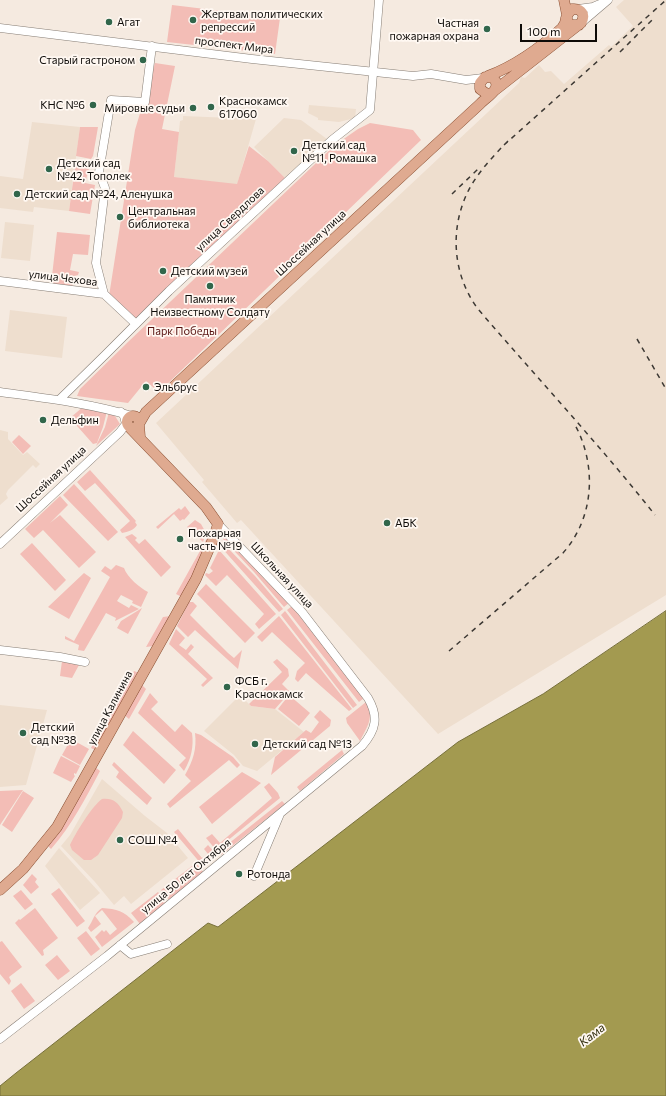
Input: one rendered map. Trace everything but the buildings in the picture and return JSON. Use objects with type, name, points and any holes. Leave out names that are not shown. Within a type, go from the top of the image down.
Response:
[{"type":"main road","points":[[566,0],[584,15],[580,24],[571,25],[566,16]]},
{"type":"main road","points":[[480,104],[480,83],[486,77],[512,66],[533,53],[562,28],[565,23],[566,16],[566,0]]},
{"type":"main road","points":[[566,16],[572,9],[578,9]]},
{"type":"main road","name":"Шоссейная улица","points":[[130,425],[146,412],[493,92],[580,24]]},
{"type":"main road","points":[[480,89],[484,93],[493,92],[497,86],[496,81],[486,77]]},
{"type":"main road","name":"Школьная улица","points":[[130,425],[151,451],[206,507],[218,524]]},
{"type":"main road","name":"улица Калинина","points":[[0,890],[23,869],[57,827],[193,584],[204,562],[218,524]]},
{"type":"street","points":[[372,71],[379,0]]},
{"type":"street","name":"Шоссейная улица","points":[[578,9],[593,7],[608,0],[580,24]]},
{"type":"street","name":"проспект Мира","points":[[0,28],[413,76],[431,74],[466,80],[474,83],[480,89]]},
{"type":"street","points":[[104,294],[96,263],[105,188],[99,172],[111,100],[145,102],[152,46]]},
{"type":"street","name":"улица Свердлова","points":[[59,400],[169,291],[332,140],[370,110],[372,71]]},
{"type":"street","name":"проспект Мира","points":[[466,80],[486,77]]},
{"type":"street","name":"улица Чехова","points":[[0,281],[104,294],[136,324]]},
{"type":"street","points":[[0,392],[59,400],[120,412],[130,425]]},
{"type":"street","name":"Шоссейная улица","points":[[0,544],[130,425]]},
{"type":"street","name":"Школьная улица","points":[[218,524],[302,612],[368,698],[374,708],[375,721]]},
{"type":"street","points":[[0,650],[85,662]]},
{"type":"street","name":"улица 50 лет Октября","points":[[0,1039],[120,945],[362,746],[370,737],[375,721]]},
{"type":"street","points":[[254,876],[281,812]]},
{"type":"street","points":[[120,945],[131,954],[167,944]]},
{"type":"shaded area","points":[[624,0],[666,0],[666,595],[438,734],[241,520],[237,523],[202,482],[204,480],[156,423],[519,83],[521,77],[525,78],[539,65],[545,72],[551,71],[564,84],[609,45],[611,47],[633,26],[616,7]]},
{"type":"shaded area","points":[[309,105],[356,109],[355,118],[339,122],[318,120],[318,118],[308,113]]},
{"type":"shaded area","points":[[183,116],[256,119],[237,185],[174,177],[180,121],[183,120]]},
{"type":"shaded area","points":[[284,118],[301,120],[327,139],[285,178],[254,147]]},
{"type":"shaded area","name":"Детский сад №42, Тополек","points":[[32,122],[80,127],[69,211],[34,207],[33,212],[0,208],[0,176],[23,179]]},
{"type":"shaded area","points":[[5,222],[34,225],[30,261],[1,258]]},
{"type":"shaded area","points":[[10,310],[67,317],[62,358],[5,351]]},
{"type":"shaded area","points":[[0,430],[8,432],[8,439],[23,455],[27,452],[40,464],[36,468],[33,465],[8,490],[6,494],[8,498],[0,505]]},
{"type":"shaded area","name":"Детский сад №13","points":[[240,695],[251,706],[275,709],[304,732],[257,771],[243,766],[234,755],[204,731]]},
{"type":"shaded area","points":[[0,705],[47,710],[26,785],[0,787]]},
{"type":"shaded area","name":"СОШ №4","points":[[102,779],[167,833],[188,858],[131,904],[124,896],[114,905],[95,882],[61,846],[70,835]]},
{"type":"shaded area","points":[[59,848],[100,893],[80,910],[45,866]]},
{"type":"green space","points":[[172,5],[280,18],[275,54],[167,42]]},
{"type":"green space","points":[[155,63],[175,66],[162,129],[179,132],[174,177],[237,184],[249,146],[268,161],[285,178],[135,321],[109,296],[135,130]]},
{"type":"green space","name":"Парк Победы","points":[[370,123],[413,130],[421,140],[161,390],[155,389],[146,381],[128,403],[77,396],[80,389],[129,341],[335,145],[358,129]]},
{"type":"green space","points":[[80,127],[98,127],[93,156],[91,159],[76,156]]},
{"type":"green space","points":[[76,160],[91,161],[85,183],[95,185],[90,214],[69,211]]},
{"type":"green space","points":[[57,232],[90,235],[88,255],[73,254],[70,270],[79,272],[78,275],[74,276],[72,288],[51,285]]},
{"type":"green space","points":[[84,406],[107,411],[97,443],[93,444],[70,418]]},
{"type":"green space","points":[[109,412],[115,416],[120,424],[96,446],[105,427]]},
{"type":"green space","points":[[19,435],[31,446],[23,454],[12,442]]},
{"type":"green space","points":[[90,470],[136,521],[135,522],[137,525],[134,528],[122,533],[120,530],[130,521],[95,483],[85,491],[77,482]]},
{"type":"green space","points":[[74,484],[118,532],[108,541],[63,495]]},
{"type":"green space","points":[[60,496],[68,505],[50,523],[60,515],[96,552],[79,568],[43,530],[34,538],[25,529]]},
{"type":"green space","points":[[185,506],[190,513],[184,520],[183,519],[180,521],[174,514],[158,529],[156,527],[179,508],[181,510]]},
{"type":"green space","points":[[195,520],[201,524],[206,533],[203,542],[187,527]]},
{"type":"green space","points":[[210,533],[212,533],[205,552],[182,597],[176,594]]},
{"type":"green space","points":[[132,534],[137,538],[135,540],[139,544],[145,539],[171,567],[161,577],[125,537]]},
{"type":"green space","points":[[224,535],[290,602],[284,607],[223,539]]},
{"type":"green space","points":[[221,541],[255,576],[283,609],[279,612],[220,546]]},
{"type":"green space","points":[[32,543],[66,580],[55,591],[20,554]]},
{"type":"green space","points":[[219,550],[276,614],[259,629],[255,624],[264,614],[227,575],[216,586],[205,575],[206,573],[209,574],[213,571],[210,568]]},
{"type":"green space","points":[[116,565],[124,568],[134,582],[148,592],[141,607],[132,603],[133,601],[121,595],[117,601],[129,608],[131,605],[139,609],[115,621],[116,618],[106,613],[84,651],[78,650],[79,645],[65,639],[65,636],[74,641],[110,577],[101,571],[105,566],[111,570]]},
{"type":"green space","points":[[84,573],[91,578],[69,619],[48,607]]},
{"type":"green space","points":[[206,584],[255,633],[245,643],[197,594]]},
{"type":"green space","points":[[189,602],[193,602],[197,606],[190,615],[228,653],[234,658],[242,650],[238,669],[195,630],[188,637],[177,626]]},
{"type":"green space","points":[[292,606],[364,698],[359,702],[287,610]]},
{"type":"green space","points":[[142,608],[128,634],[117,628],[121,621]]},
{"type":"green space","points":[[285,611],[357,705],[353,708],[281,615]]},
{"type":"green space","points":[[171,616],[154,646],[146,647],[163,617]]},
{"type":"green space","points":[[279,616],[352,709],[349,711],[306,673],[298,682],[295,679],[297,671],[305,663],[272,632],[262,642],[257,637]]},
{"type":"green space","points":[[176,629],[185,638],[179,645],[186,650],[191,644],[194,647],[188,654],[213,678],[203,687],[201,685],[207,679],[169,644]]},
{"type":"green space","points":[[277,659],[288,669],[289,676],[282,684],[290,692],[275,709],[251,706],[249,704],[282,672],[273,662]]},
{"type":"green space","points":[[62,661],[79,665],[72,678],[60,676]]},
{"type":"green space","points":[[134,671],[139,673],[102,741],[96,741],[93,745],[99,747],[97,751],[91,748]]},
{"type":"green space","points":[[140,683],[146,689],[129,719],[123,714]]},
{"type":"green space","points":[[150,693],[158,702],[151,709],[175,732],[182,724],[192,733],[193,743],[191,753],[184,771],[179,765],[186,758],[138,713]]},
{"type":"green space","points":[[289,695],[310,713],[299,726],[278,709]]},
{"type":"green space","points":[[366,702],[369,707],[370,717],[360,741],[347,723],[346,718]]},
{"type":"green space","points":[[320,710],[331,720],[330,726],[271,775],[275,757],[306,730],[311,733],[319,722],[314,717]]},
{"type":"green space","points":[[133,731],[176,770],[164,784],[123,745]]},
{"type":"green space","points":[[195,733],[201,735],[233,757],[240,765],[237,768],[229,760],[170,808],[167,804],[191,781],[185,775],[194,755]]},
{"type":"green space","points":[[71,739],[89,749],[80,765],[62,755]]},
{"type":"green space","points":[[342,750],[344,754],[300,791],[297,787]]},
{"type":"green space","points":[[61,756],[80,766],[76,774],[74,773],[75,776],[71,782],[53,773]]},
{"type":"green space","points":[[114,762],[152,798],[147,805],[116,777],[119,772],[112,765]]},
{"type":"green space","points":[[94,766],[100,771],[72,821],[51,849],[46,844]]},
{"type":"green space","points":[[242,772],[261,783],[212,824],[199,807]]},
{"type":"green space","points":[[269,783],[278,793],[280,798],[216,850],[206,838],[212,834],[220,843],[272,798],[264,787]]},
{"type":"green space","points":[[23,790],[0,825],[0,791]]},
{"type":"green space","points":[[23,791],[34,798],[12,832],[2,825]]},
{"type":"green space","points":[[102,799],[109,799],[117,803],[123,812],[122,818],[98,855],[91,860],[84,860],[72,850],[70,845],[89,814]]},
{"type":"green space","points":[[282,801],[285,804],[221,855],[218,852]]},
{"type":"green space","points":[[178,829],[202,858],[208,854],[204,849],[208,845],[216,854],[202,865],[174,832]]},
{"type":"green space","points":[[196,863],[204,873],[170,901],[161,890]]},
{"type":"green space","points":[[32,874],[37,879],[35,882],[39,887],[31,894],[23,885]]},
{"type":"green space","points":[[59,888],[85,921],[77,927],[51,894]]},
{"type":"green space","points":[[21,890],[33,904],[25,910],[13,896]]},
{"type":"green space","points":[[158,892],[167,904],[140,924],[131,913]]},
{"type":"green space","points":[[35,908],[58,938],[43,950],[44,955],[42,956],[15,923]]},
{"type":"green space","points":[[102,908],[120,911],[134,922],[102,947],[95,937],[102,930],[104,932],[106,930],[110,935],[117,929],[102,910],[95,916],[101,924],[91,932],[88,928],[95,915]]},
{"type":"green space","points":[[86,931],[100,949],[91,956],[77,938]]},
{"type":"green space","points":[[2,941],[22,967],[9,977],[11,981],[9,985],[0,974],[0,942]]},
{"type":"green space","points":[[57,955],[70,971],[58,980],[45,965]]},
{"type":"green space","points":[[21,983],[35,1001],[24,1009],[11,991]]},
{"type":"water","name":"Кама","points":[[666,611],[666,1096],[0,1096],[0,1086],[208,923],[218,927],[458,742],[543,694]]},
{"type":"railway","points":[[504,145],[666,0]]},
{"type":"railway","points":[[620,52],[652,20]]},
{"type":"railway","points":[[508,141],[480,172],[472,184],[459,215],[456,248],[462,280],[478,309],[590,437],[655,515]]},
{"type":"railway","points":[[452,194],[478,169]]},
{"type":"railway","points":[[637,339],[666,389]]},
{"type":"railway","points":[[449,651],[563,553],[574,539],[587,507],[589,490],[589,473],[586,456],[574,423]]},
{"type":"place","name":"Жертвам политических репрессий","points":[[193,20]]},
{"type":"place","name":"Агат","points":[[109,22]]},
{"type":"place","name":"Частная пожарная охрана","points":[[487,29]]},
{"type":"place","name":"Старый гастроном","points":[[143,60]]},
{"type":"place","name":"КНС №6","points":[[93,105]]},
{"type":"place","name":"Краснокамск 617060","points":[[211,107]]},
{"type":"place","name":"Мировые судьи","points":[[193,108]]},
{"type":"place","name":"Детский сад №11, Ромашка","points":[[294,151]]},
{"type":"place","name":"Детский сад №42, Тополек","points":[[49,169]]},
{"type":"place","name":"Детский сад №24, Аленушка","points":[[17,194]]},
{"type":"place","name":"Центральная библиотека","points":[[120,217]]},
{"type":"place","name":"Детский музей","points":[[163,271]]},
{"type":"place","name":"Памятник Неизвестному Солдату","points":[[210,286]]},
{"type":"place","name":"Эльбрус","points":[[146,387]]},
{"type":"place","name":"Дельфин","points":[[43,420]]},
{"type":"place","name":"АБК","points":[[387,523]]},
{"type":"place","name":"Пожарная часть №19","points":[[180,539]]},
{"type":"place","name":"ФСБ г. Краснокамск","points":[[227,687]]},
{"type":"place","name":"Детский сад №38","points":[[23,733]]},
{"type":"place","name":"Детский сад №13","points":[[255,744]]},
{"type":"place","name":"СОШ №4","points":[[120,840]]},
{"type":"place","name":"Ротонда","points":[[239,874]]}]
